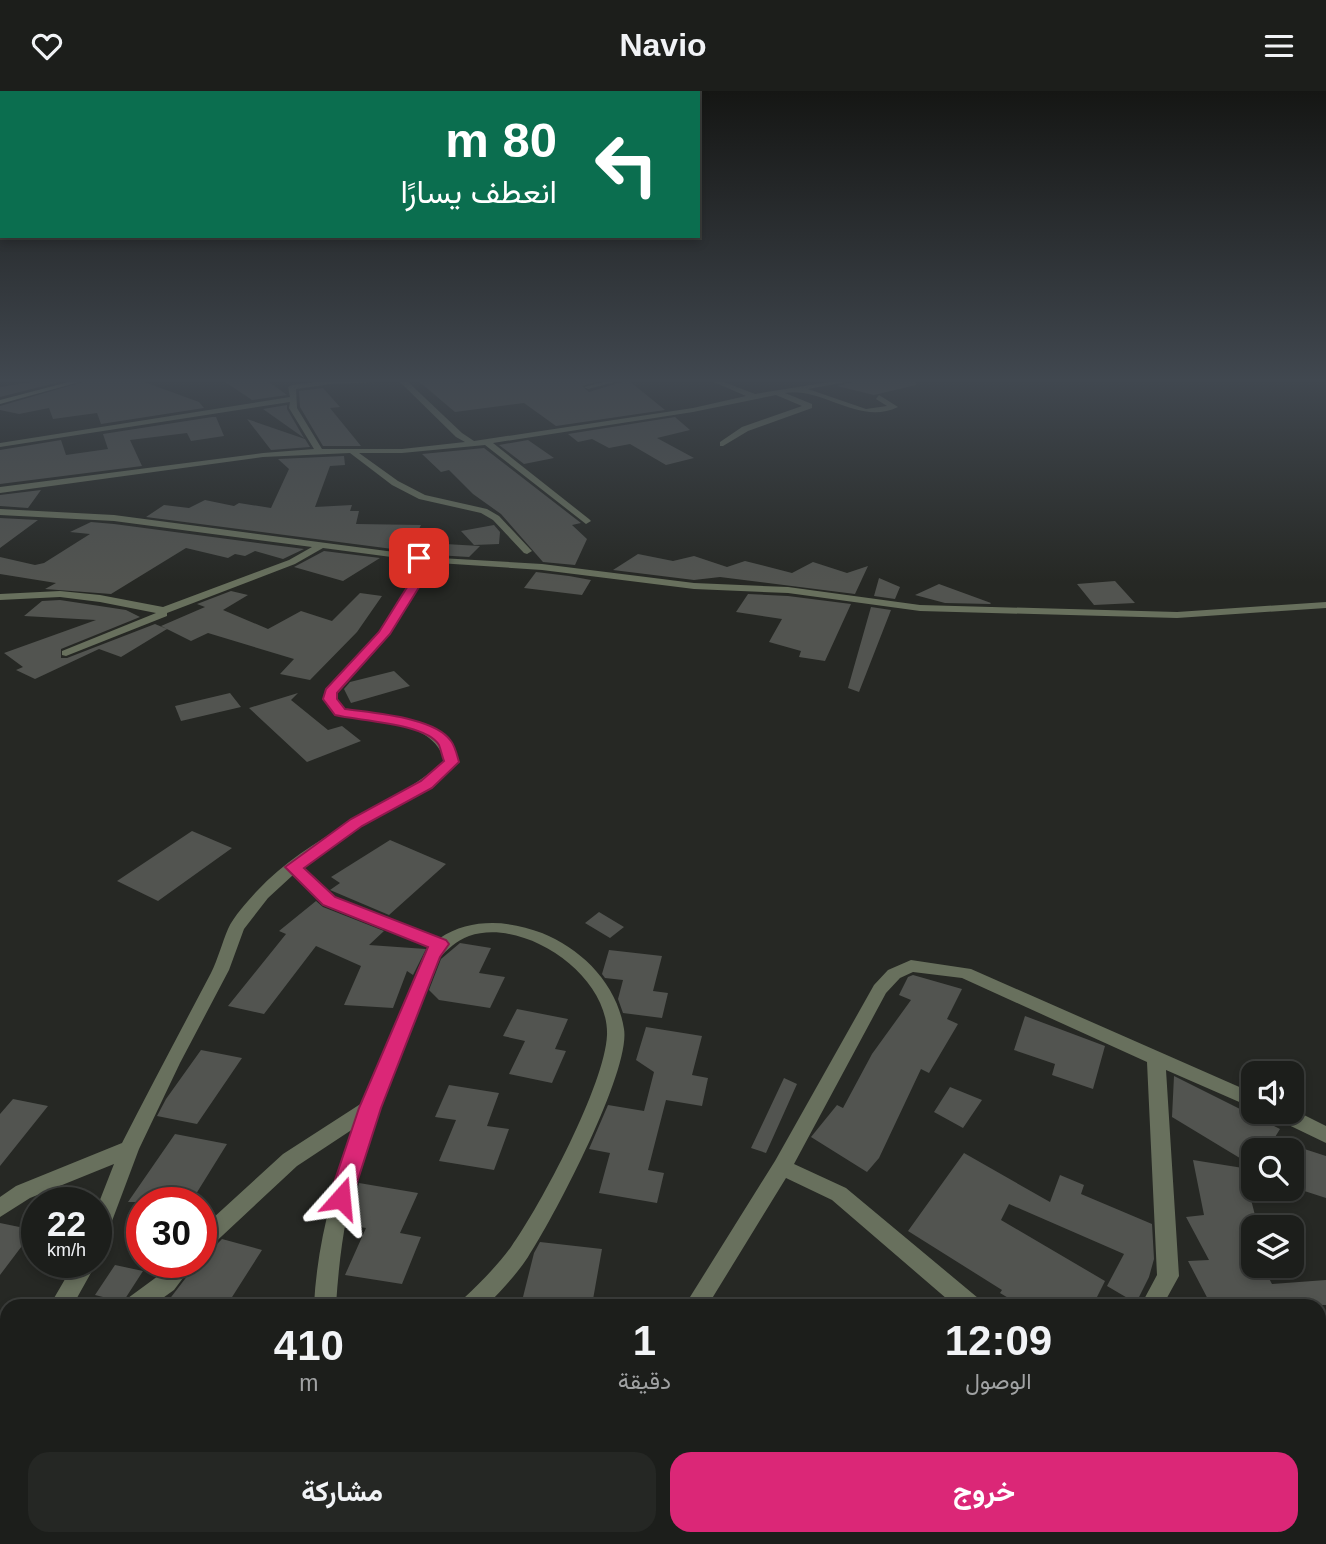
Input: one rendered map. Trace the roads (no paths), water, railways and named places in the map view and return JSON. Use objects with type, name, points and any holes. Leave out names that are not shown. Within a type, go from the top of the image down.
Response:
[{"type":"street","points":[[316,447],[318,451]]},
{"type":"street","points":[[0,490],[318,451],[402,451],[445,447]]},
{"type":"street","points":[[493,447],[586,521]]},
{"type":"street","points":[[349,452],[368,461],[395,483],[422,497],[484,511],[496,518],[527,551]]},
{"type":"street","points":[[0,512],[114,518],[419,558],[542,567],[694,586],[788,590],[920,608],[1177,615],[1326,605]]},
{"type":"street","points":[[0,597],[64,595],[101,598],[162,611],[292,562],[322,545]]},
{"type":"street","points":[[112,1196],[130,1149],[171,1063],[221,970],[237,927],[263,894],[293,867],[356,823],[426,785],[452,762],[445,742],[433,732],[402,723],[340,712],[330,699],[331,692],[384,634],[415,584],[419,558]]},
{"type":"street","points":[[66,653],[160,617],[162,611]]},
{"type":"street","points":[[293,867],[329,901],[440,944]]},
{"type":"street","points":[[325,1299],[326,1261],[341,1198],[370,1108],[432,955],[440,944],[465,931],[494,927],[513,930],[564,949],[584,967],[602,992],[617,1034],[608,1072],[590,1115],[523,1246],[477,1299]]},
{"type":"street","points":[[700,1299],[782,1167],[880,989],[894,974],[911,966],[965,974],[1241,1095]]},
{"type":"street","points":[[1155,1299],[1168,1276],[1156,1056]]},
{"type":"street","points":[[217,1227],[290,1160],[370,1108]]},
{"type":"street","points":[[1304,1124],[1326,1135]]},
{"type":"street","points":[[0,1208],[23,1192],[130,1149]]},
{"type":"street","points":[[782,1167],[839,1194],[963,1299]]},
{"type":"street","points":[[64,1299],[77,1278]]},
{"type":"street","points":[[144,1299],[170,1278]]}]
